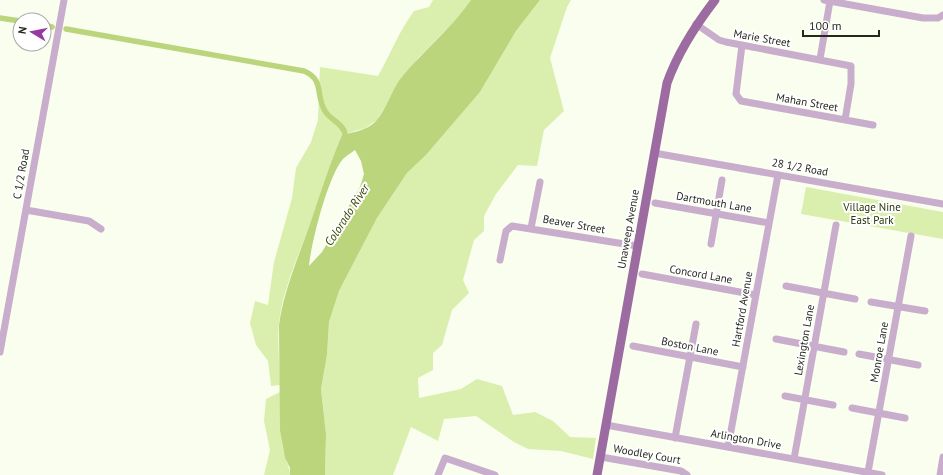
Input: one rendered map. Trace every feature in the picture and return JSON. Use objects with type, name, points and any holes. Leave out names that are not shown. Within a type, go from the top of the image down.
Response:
[{"type":"main road","name":"Unaweep Avenue","points":[[598,475],[637,246],[667,83],[679,52],[696,24],[715,0]]},
{"type":"street","name":"C 1/2 Road","points":[[0,352],[64,0]]},
{"type":"street","points":[[820,59],[827,0],[867,4],[923,18],[938,18],[943,15]]},
{"type":"street","name":"Marie Street","points":[[696,24],[719,40],[851,66],[852,78],[845,120]]},
{"type":"street","name":"Mahan Street","points":[[742,45],[736,86],[736,94],[738,98],[756,103],[873,125]]},
{"type":"street","name":"28 1/2 Road","points":[[654,153],[943,204]]},
{"type":"street","name":"Hartford Avenue","points":[[728,447],[778,174]]},
{"type":"street","points":[[711,244],[722,180]]},
{"type":"street","points":[[531,228],[540,182]]},
{"type":"street","name":"Dartmouth Lane","points":[[655,203],[769,223]]},
{"type":"street","points":[[26,210],[89,220],[101,229]]},
{"type":"street","name":"Lexington Lane","points":[[794,459],[836,225]]},
{"type":"street","name":"Beaver Street","points":[[500,260],[508,228],[515,226],[637,246]]},
{"type":"street","name":"Monroe Lane","points":[[868,472],[910,236]]},
{"type":"street","name":"Concord Lane","points":[[642,274],[756,295]]},
{"type":"street","points":[[786,286],[855,299]]},
{"type":"street","points":[[870,302],[924,311]]},
{"type":"street","points":[[675,438],[696,324]]},
{"type":"street","points":[[776,339],[844,352]]},
{"type":"street","name":"Boston Lane","points":[[633,346],[743,367]]},
{"type":"street","points":[[859,354],[918,365]]},
{"type":"street","points":[[785,396],[833,405]]},
{"type":"street","points":[[852,408],[905,418]]},
{"type":"street","name":"Arlington Drive","points":[[606,425],[882,475]]},
{"type":"street","name":"Woodley Court","points":[[601,457],[681,471],[687,475]]},
{"type":"street","points":[[940,475],[943,457]]},
{"type":"street","points":[[438,475],[445,458],[495,475]]},
{"type":"green space","points":[[433,0],[471,0],[459,17],[418,58],[377,120],[365,128],[342,135],[284,297],[278,331],[280,385],[271,386],[268,361],[256,345],[250,323],[255,301],[268,305],[274,262],[292,198],[296,168],[311,142],[318,120],[320,67],[378,76],[399,35],[414,11],[429,7]]},
{"type":"green space","points":[[540,0],[571,0],[567,7],[550,58],[564,111],[544,130],[537,166],[518,165],[496,194],[484,216],[484,231],[474,240],[463,280],[469,293],[452,310],[442,345],[433,353],[433,370],[418,378],[419,398],[461,389],[477,379],[502,386],[513,415],[535,412],[553,421],[570,437],[596,438],[593,459],[561,451],[528,449],[514,442],[476,416],[444,419],[438,441],[411,427],[393,475],[325,475],[326,434],[321,389],[327,355],[329,322],[339,291],[377,218],[407,173],[426,155],[480,92],[516,31]]},
{"type":"green space","name":"Village Nine East Park","points":[[806,187],[943,212],[943,239],[801,214]]},
{"type":"green space","points":[[280,392],[282,442],[290,475],[264,475],[270,450],[264,421],[266,399]]},
{"type":"water","name":"Colorado River","points":[[471,0],[540,0],[516,31],[480,92],[426,155],[407,173],[377,218],[339,291],[329,322],[327,355],[321,389],[326,434],[325,475],[290,475],[290,468],[285,458],[280,430],[279,325],[284,298],[334,156],[342,135],[365,129],[376,121],[401,78],[463,11]],"holes":[[[355,150],[361,161],[364,174],[360,187],[322,252],[309,266],[310,255],[321,210],[337,168],[343,159]]]},
{"type":"waterway","points":[[0,18],[12,20]]},
{"type":"waterway","points":[[66,29],[304,71],[315,79],[325,111],[342,127],[345,134]]}]
